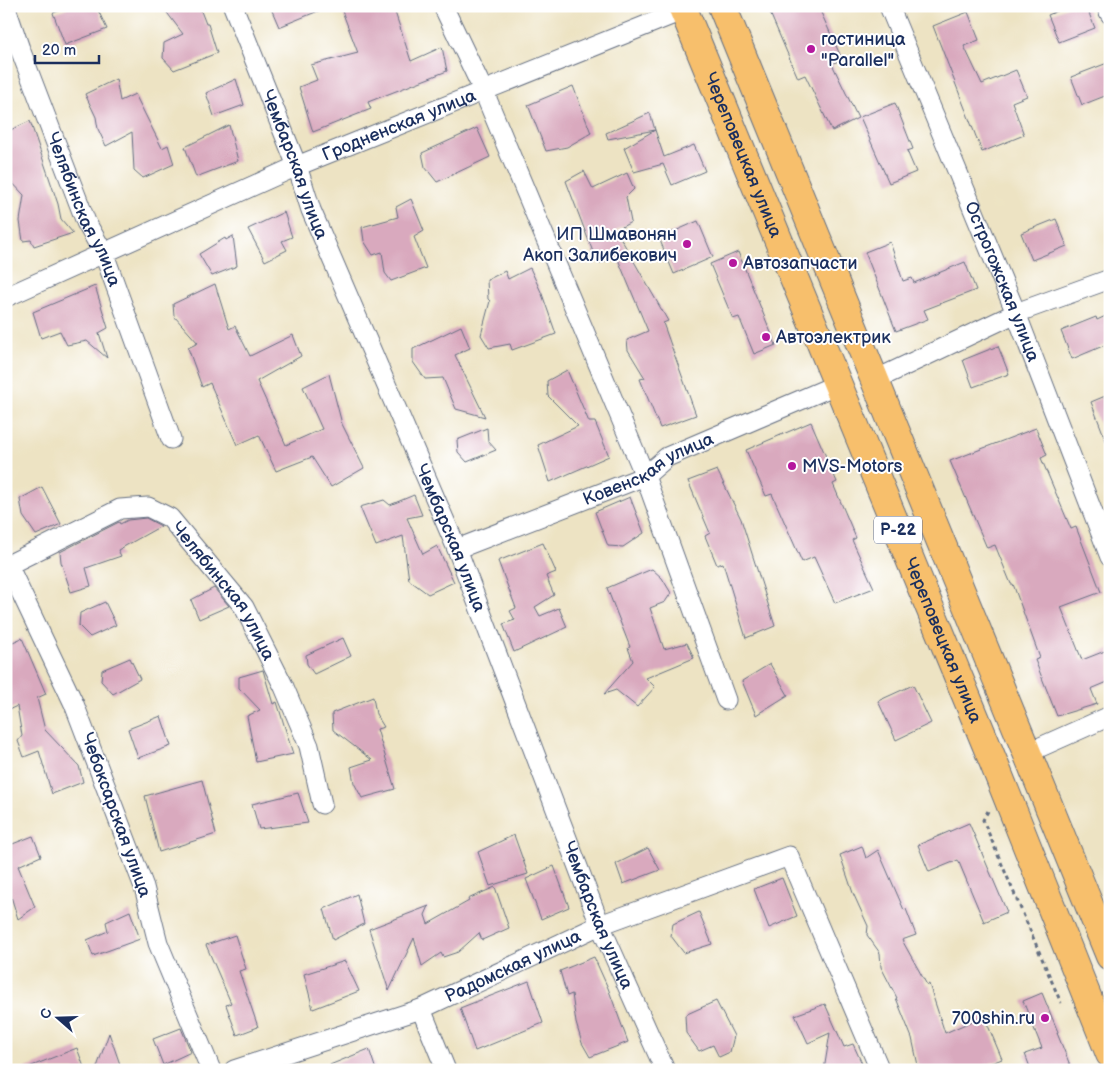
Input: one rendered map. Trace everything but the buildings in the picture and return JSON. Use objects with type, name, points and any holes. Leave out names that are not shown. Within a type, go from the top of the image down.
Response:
[{"type":"highway","name":"Череповецкая улица","points":[[722,6],[1110,956]]},
{"type":"highway","name":"Череповецкая улица","points":[[683,8],[990,753],[1110,1054]]},
{"type":"street","name":"Чембарская улица","points":[[233,6],[297,166],[311,210],[457,549],[600,925],[665,1070]]},
{"type":"street","points":[[443,6],[484,92],[644,476],[726,700]]},
{"type":"street","name":"Острогожская улица","points":[[889,6],[1016,313],[1110,557]]},
{"type":"street","points":[[1106,6],[1110,14]]},
{"type":"street","name":"Челябинская улица","points":[[6,8],[86,222],[104,254],[172,439]]},
{"type":"street","name":"Гродненская улица","points":[[6,297],[297,166],[484,92],[683,8]]},
{"type":"street","points":[[875,380],[1016,313],[1110,279]]},
{"type":"street","name":"Ковенская улица","points":[[457,549],[644,476],[667,457],[838,384]]},
{"type":"street","name":"Челябинская улица","points":[[8,565],[120,509],[148,507],[170,518],[244,607],[284,687],[309,746],[322,804]]},
{"type":"street","name":"Чебоксарская улица","points":[[8,565],[74,704],[144,887],[158,943],[211,1070]]},
{"type":"street","points":[[1027,753],[1110,716]]},
{"type":"street","name":"Радомская улица","points":[[234,1070],[421,1009],[600,925],[789,856],[880,1070]]},
{"type":"street","points":[[421,1009],[446,1070]]},
{"type":"path","points":[[990,808],[984,820],[1062,1006]]},
{"type":"place","name":"гостиница \"Parallel\"","points":[[811,49]]},
{"type":"place","name":"ИП Шмавонян Акоп Залибекович","points":[[687,244]]},
{"type":"place","name":"Автозапчасти","points":[[733,263]]},
{"type":"place","name":"Автоэлектрик","points":[[766,337]]},
{"type":"place","name":"MVS-Motors","points":[[792,466]]},
{"type":"place","name":"700shin.ru","points":[[1045,1018]]}]
